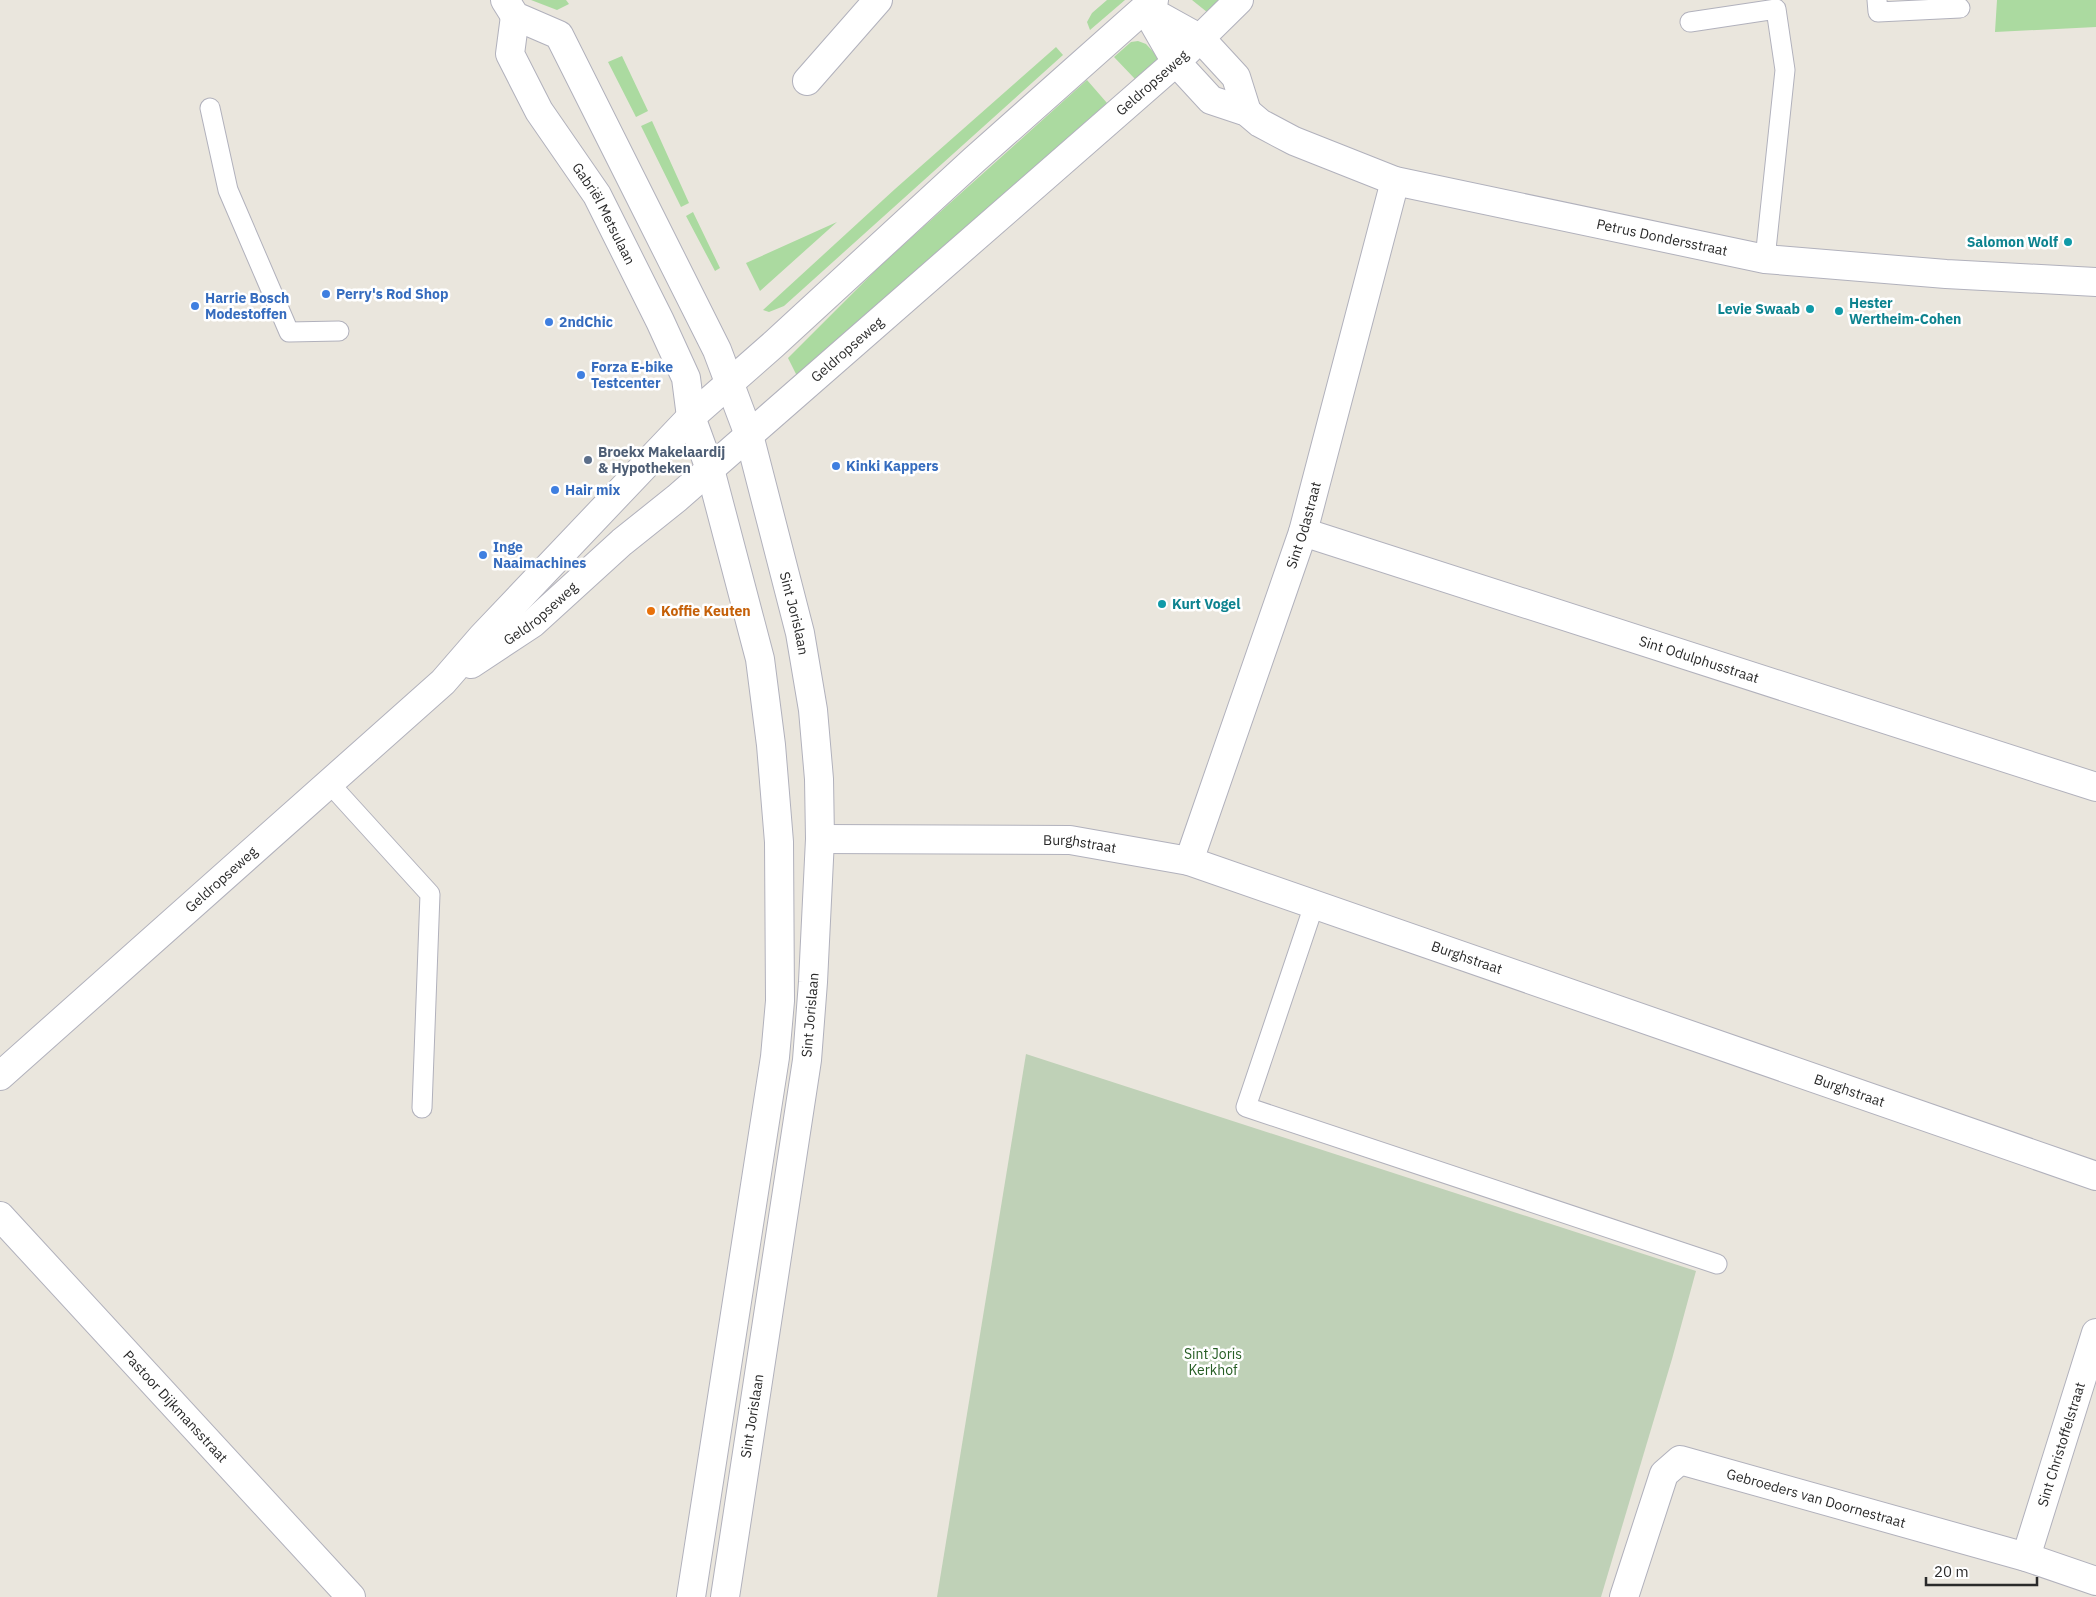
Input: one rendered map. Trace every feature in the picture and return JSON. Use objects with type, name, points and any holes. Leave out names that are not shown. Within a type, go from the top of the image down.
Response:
[{"type":"street","points":[[807,81],[878,0]]},
{"type":"street","name":"Geldropseweg","points":[[443,682],[533,623],[622,542],[710,469],[1176,62],[1239,0]]},
{"type":"street","points":[[1150,4],[1201,39],[1236,77],[1246,112]]},
{"type":"street","name":"Geldropseweg","points":[[0,1076],[443,682],[482,637],[691,418],[974,160],[1150,4]]},
{"type":"street","name":"Petrus Dondersstraat","points":[[1150,4],[1176,62],[1211,100],[1246,112],[1260,123],[1294,141],[1395,181],[1765,259],[1946,274],[2096,282]]},
{"type":"street","name":"Gabriël Metsulaan","points":[[710,469],[691,418],[686,378],[643,287],[597,195],[539,111],[510,54],[510,8],[559,35],[717,350],[729,384]]},
{"type":"street","name":"Sint Odastraat","points":[[1189,861],[1303,532],[1395,181]]},
{"type":"street","name":"Sint Jorislaan","points":[[725,1597],[807,1060],[820,839],[819,779],[813,710],[800,634],[748,435],[729,384]]},
{"type":"street","points":[[691,1597],[775,1057],[781,965],[779,842],[771,745],[760,659],[710,469]]},
{"type":"street","name":"Sint Odulphusstraat","points":[[1303,532],[2096,787]]},
{"type":"street","name":"Burghstraat","points":[[820,839],[1070,840],[1189,861],[2096,1176]]},
{"type":"street","name":"Pastoor Dijkmansstraat","points":[[0,1216],[350,1597]]},
{"type":"street","name":"Sint Christoffelstraat","points":[[2026,1557],[2096,1333]]},
{"type":"street","name":"Gebroeders van Doornestraat","points":[[1624,1597],[1664,1474],[1680,1460],[2026,1557],[2096,1581]]},
{"type":"lane","points":[[1877,0],[1878,12],[1960,8]]},
{"type":"lane","points":[[1690,22],[1776,9],[1785,70],[1765,259]]},
{"type":"lane","points":[[210,108],[228,190],[289,332],[339,331]]},
{"type":"lane","points":[[330,784],[430,894],[422,1108]]},
{"type":"lane","points":[[1314,905],[1246,1107],[1717,1264]]},
{"type":"green space","points":[[531,0],[566,0],[569,4],[557,10]]},
{"type":"green space","points":[[1107,0],[1125,0],[1090,30],[1087,22],[1092,13]]},
{"type":"green space","points":[[1192,0],[1221,0],[1207,12]]},
{"type":"green space","points":[[1997,0],[2096,0],[2096,27],[1995,32]]},
{"type":"green space","points":[[1138,41],[1146,44],[1159,58],[1135,79],[1114,57],[1131,42]]},
{"type":"green space","points":[[1056,47],[1063,55],[784,306],[769,312],[763,310],[895,189]]},
{"type":"green space","points":[[622,56],[648,111],[636,117],[608,62]]},
{"type":"green space","points":[[1087,80],[1107,103],[797,376],[788,358],[882,264]]},
{"type":"green space","points":[[652,121],[689,203],[681,207],[641,126]]},
{"type":"green space","points":[[693,212],[720,268],[715,271],[686,216]]},
{"type":"green space","points":[[837,222],[760,291],[746,263]]},
{"type":"green space","name":"Sint Joris Kerkhof","points":[[1026,1054],[1696,1271],[1672,1359],[1601,1597],[937,1597]]},
{"type":"place","name":"Salomon Wolf","points":[[2068,242]]},
{"type":"place","name":"Perry's Rod Shop","points":[[326,294]]},
{"type":"place","name":"Harrie Bosch Modestoffen","points":[[195,306]]},
{"type":"place","name":"Levie Swaab","points":[[1810,309]]},
{"type":"place","name":"Hester Wertheim-Cohen","points":[[1839,311]]},
{"type":"place","name":"2ndChic","points":[[549,322]]},
{"type":"place","name":"Forza E-bike Testcenter","points":[[581,375]]},
{"type":"place","name":"Broekx Makelaardij & Hypotheken","points":[[588,460]]},
{"type":"place","name":"Kinki Kappers","points":[[836,466]]},
{"type":"place","name":"Hair mix","points":[[555,490]]},
{"type":"place","name":"Inge Naaimachines","points":[[483,555]]},
{"type":"place","name":"Kurt Vogel","points":[[1162,604]]},
{"type":"place","name":"Koffie Keuten","points":[[651,611]]}]
